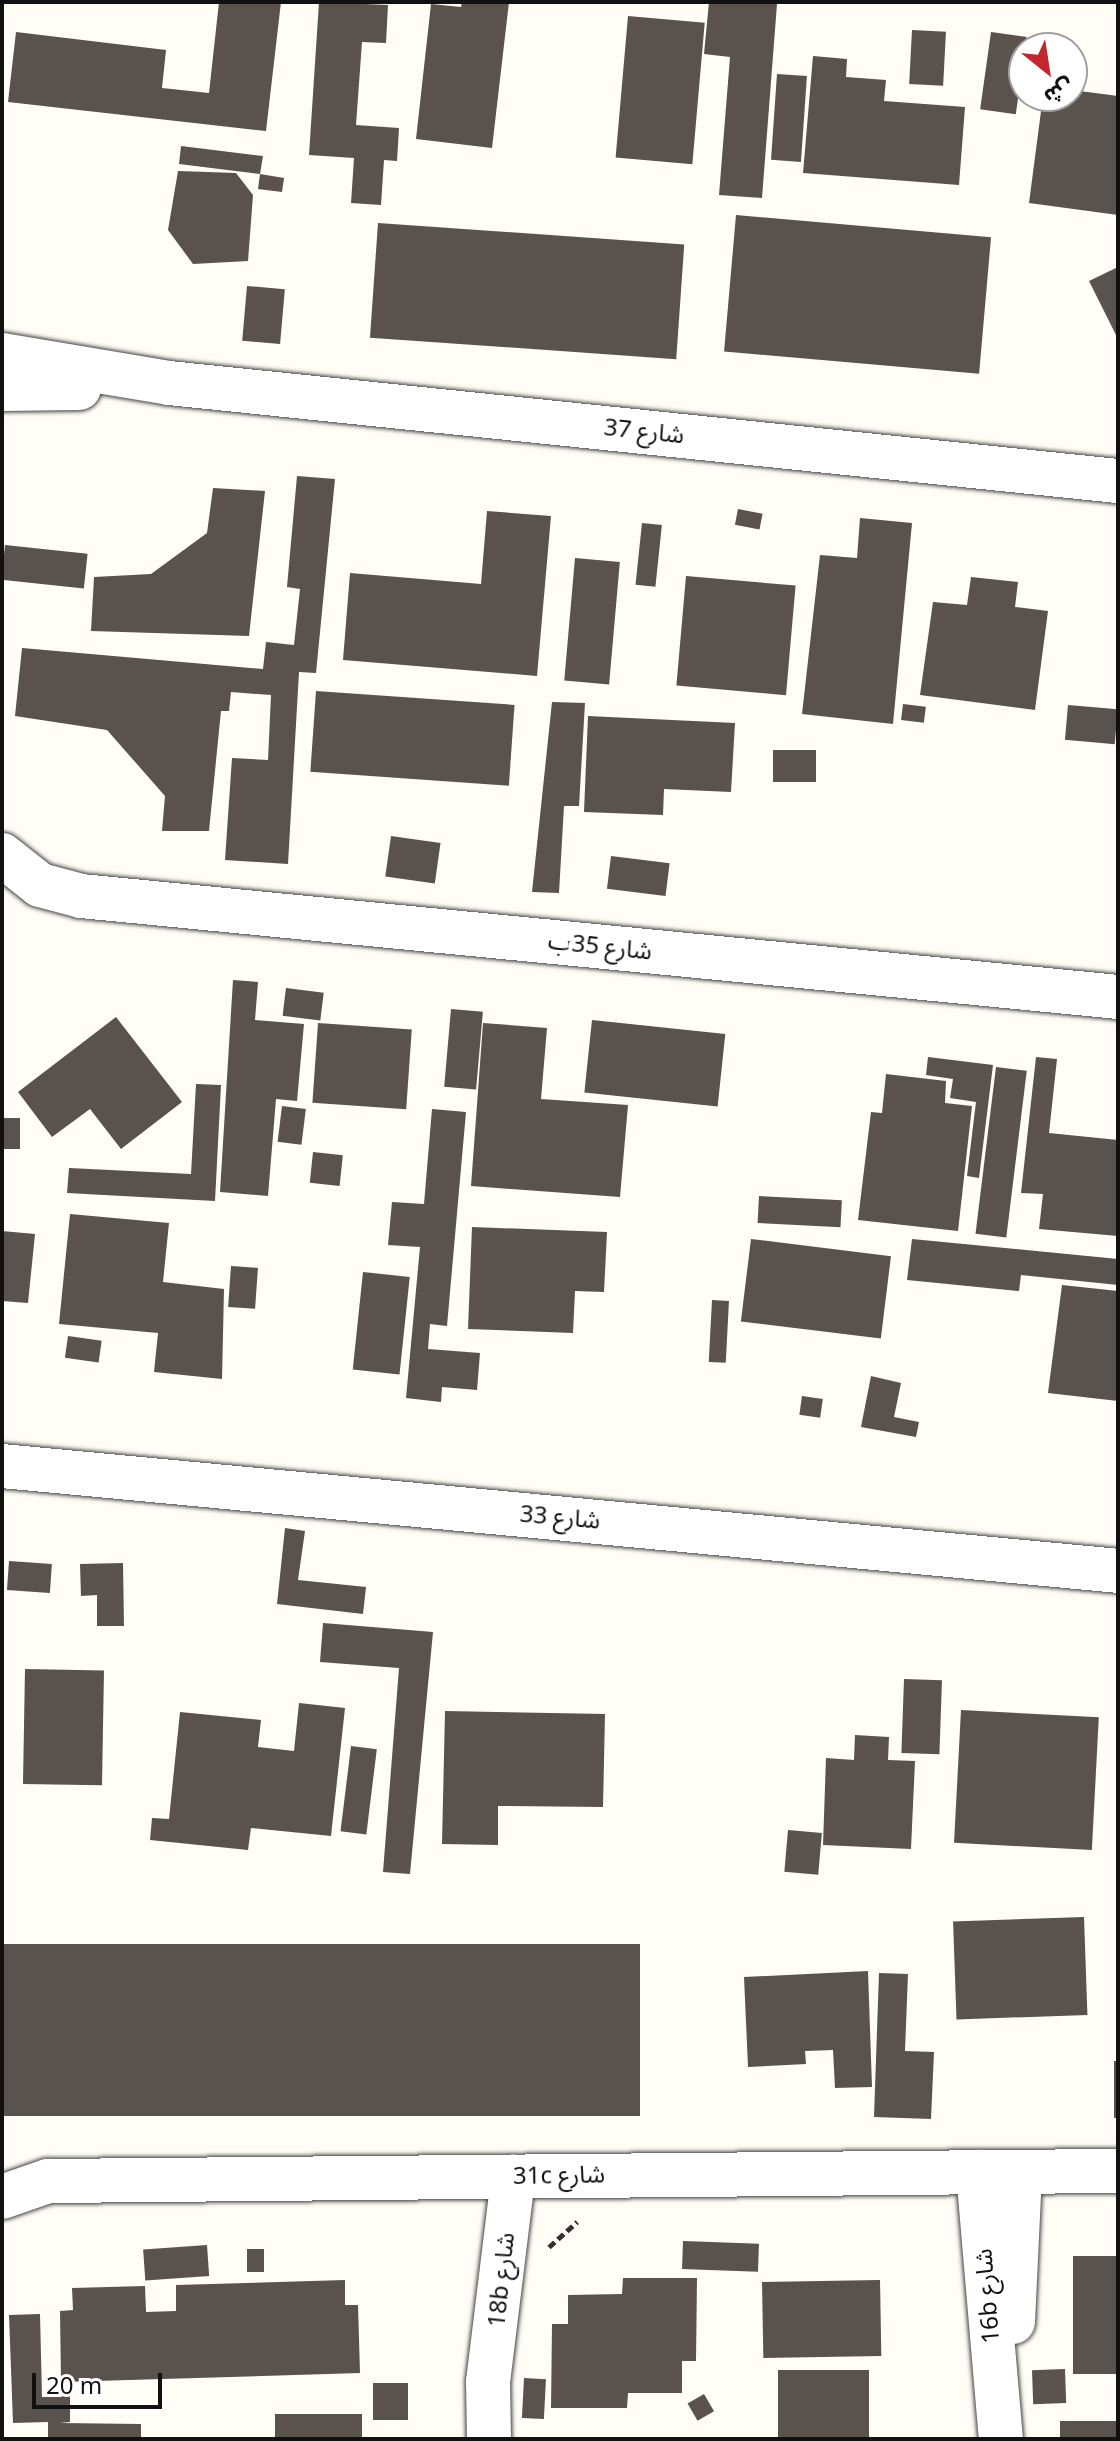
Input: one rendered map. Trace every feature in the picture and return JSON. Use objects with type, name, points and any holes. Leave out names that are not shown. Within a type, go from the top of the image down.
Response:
[{"type":"street","name":"شارع 37","points":[[2,355],[169,383],[1118,481]]},
{"type":"street","name":"شارع 37","points":[[2,389],[169,383]]},
{"type":"street","name":"شارع 35ب","points":[[2,855],[40,885],[81,896],[1118,997]]},
{"type":"street","name":"شارع 33","points":[[2,1466],[1118,1571]]},
{"type":"street","name":"31c شارع","points":[[2,2197],[48,2181],[1118,2171]]},
{"type":"street","name":"16b شارع","points":[[999,2172],[1012,2359],[1001,2429]]},
{"type":"street","name":"18b شارع","points":[[489,2439],[488,2382],[479,2319],[495,2177]]},
{"type":"building","points":[[219,2],[281,2],[266,131],[8,102],[16,32],[166,50],[162,88],[209,93]]},
{"type":"building","points":[[319,2],[388,5],[386,43],[362,42],[356,125],[399,128],[397,161],[384,160],[381,205],[351,203],[354,158],[309,155]]},
{"type":"building","points":[[462,2],[509,2],[492,148],[416,139],[431,4],[461,7]]},
{"type":"building","points":[[709,2],[777,4],[762,198],[719,195],[730,57],[704,54]]},
{"type":"building","points":[[628,16],[705,23],[692,164],[616,157]]},
{"type":"building","points":[[912,30],[946,32],[943,86],[909,84]]},
{"type":"building","points":[[991,32],[1008,34],[1008,112],[1016,114],[980,109]]},
{"type":"building","points":[[813,56],[847,59],[846,77],[886,80],[884,101],[965,107],[959,185],[803,173]]},
{"type":"building","points":[[777,74],[807,76],[801,162],[771,160]]},
{"type":"building","points":[[1088,92],[1118,96],[1118,215],[1029,203],[1041,112],[1088,112]]},
{"type":"building","points":[[181,146],[263,156],[260,174],[179,164]]},
{"type":"building","points":[[178,171],[236,173],[253,195],[248,261],[193,264],[168,230]]},
{"type":"building","points":[[260,174],[284,178],[282,192],[258,189]]},
{"type":"building","points":[[736,215],[991,237],[979,374],[724,351]]},
{"type":"building","points":[[378,223],[684,244],[676,359],[370,338]]},
{"type":"building","points":[[1118,267],[1118,339],[1089,281]]},
{"type":"building","points":[[247,286],[285,289],[280,344],[242,341]]},
{"type":"building","points":[[297,476],[335,479],[316,673],[299,672],[288,864],[225,860],[232,758],[268,760],[271,695],[231,692],[229,711],[221,711],[209,831],[162,831],[165,796],[107,730],[15,716],[22,648],[263,669],[266,642],[294,645],[300,589],[287,587]]},
{"type":"building","points":[[213,488],[265,491],[249,636],[91,631],[94,577],[151,574],[207,533]]},
{"type":"building","points":[[738,509],[763,514],[759,529],[735,525]]},
{"type":"building","points":[[487,511],[551,516],[537,676],[343,660],[350,573],[481,584]]},
{"type":"building","points":[[860,518],[912,523],[893,724],[802,714],[820,555],[857,558]]},
{"type":"building","points":[[642,523],[662,525],[655,587],[636,585]]},
{"type":"building","points":[[5,545],[88,554],[84,588],[2,580]]},
{"type":"building","points":[[575,558],[620,562],[609,684],[564,681]]},
{"type":"building","points":[[686,576],[796,586],[786,695],[676,686]]},
{"type":"building","points":[[971,577],[1018,582],[1015,607],[1048,611],[1035,710],[920,695],[933,602],[967,605]]},
{"type":"building","points":[[316,691],[515,705],[509,786],[310,772]]},
{"type":"building","points":[[552,702],[585,703],[579,806],[564,806],[559,893],[532,892]]},
{"type":"building","points":[[903,704],[926,707],[924,723],[901,720]]},
{"type":"building","points":[[1068,705],[1118,709],[1115,744],[1065,740]]},
{"type":"building","points":[[588,716],[735,723],[731,792],[664,789],[663,815],[584,812]]},
{"type":"building","points":[[773,750],[816,750],[816,782],[773,782]]},
{"type":"building","points":[[391,836],[441,843],[435,884],[385,877]]},
{"type":"building","points":[[611,856],[670,863],[666,896],[607,889]]},
{"type":"building","points":[[233,980],[258,982],[255,1020],[304,1024],[297,1101],[276,1099],[268,1196],[220,1192]]},
{"type":"building","points":[[286,988],[324,993],[320,1020],[283,1016]]},
{"type":"building","points":[[451,1009],[483,1012],[476,1089],[444,1087]]},
{"type":"building","points":[[116,1017],[182,1102],[121,1149],[90,1109],[52,1137],[18,1092]]},
{"type":"building","points":[[592,1020],[725,1034],[718,1107],[584,1093]]},
{"type":"building","points":[[318,1023],[412,1030],[406,1109],[312,1103]]},
{"type":"building","points":[[483,1023],[547,1028],[541,1099],[628,1105],[620,1197],[471,1186]]},
{"type":"building","points":[[928,1057],[993,1065],[979,1178],[967,1176],[976,1102],[950,1098],[953,1079],[926,1075]]},
{"type":"building","points":[[1036,1057],[1057,1059],[1049,1133],[1118,1140],[1118,1236],[1039,1229],[1043,1194],[1021,1193]]},
{"type":"building","points":[[996,1067],[1027,1071],[1006,1238],[976,1234]]},
{"type":"building","points":[[886,1074],[946,1081],[945,1103],[972,1106],[958,1231],[858,1220],[871,1112],[882,1113]]},
{"type":"building","points":[[196,1084],[221,1085],[215,1201],[67,1193],[69,1168],[191,1174]]},
{"type":"building","points":[[282,1106],[306,1109],[301,1145],[278,1142]]},
{"type":"building","points":[[432,1109],[466,1112],[447,1326],[430,1324],[428,1349],[480,1353],[477,1390],[442,1387],[441,1402],[406,1398],[420,1247],[388,1245],[392,1202],[424,1204]]},
{"type":"building","points":[[4,1118],[20,1118],[20,1149],[4,1149]]},
{"type":"building","points":[[313,1152],[343,1155],[340,1186],[310,1183]]},
{"type":"building","points":[[759,1196],[842,1200],[840,1227],[758,1223]]},
{"type":"building","points":[[70,1214],[169,1223],[163,1282],[224,1289],[222,1379],[154,1372],[158,1333],[59,1324]]},
{"type":"building","points":[[472,1227],[607,1232],[604,1292],[575,1291],[573,1333],[468,1329]]},
{"type":"building","points":[[2,1231],[35,1234],[28,1303],[2,1301]]},
{"type":"building","points":[[751,1239],[891,1256],[881,1339],[741,1321]]},
{"type":"building","points":[[912,1239],[1118,1259],[1118,1285],[1021,1275],[1019,1291],[907,1280]]},
{"type":"building","points":[[231,1266],[258,1268],[255,1309],[228,1307]]},
{"type":"building","points":[[363,1272],[410,1277],[399,1374],[353,1369]]},
{"type":"building","points":[[1062,1285],[1118,1291],[1118,1401],[1048,1393]]},
{"type":"building","points":[[712,1300],[729,1301],[726,1363],[709,1362]]},
{"type":"building","points":[[68,1336],[102,1341],[99,1363],[65,1358]]},
{"type":"building","points":[[871,1376],[901,1383],[894,1417],[919,1422],[916,1437],[861,1427]]},
{"type":"building","points":[[802,1396],[823,1399],[820,1418],[799,1415]]},
{"type":"building","points":[[285,1528],[305,1531],[298,1580],[366,1587],[363,1614],[277,1604]]},
{"type":"building","points":[[9,1561],[52,1564],[50,1593],[7,1590]]},
{"type":"building","points":[[123,1563],[124,1626],[97,1626],[97,1595],[81,1596],[80,1564]]},
{"type":"building","points":[[323,1623],[433,1632],[410,1874],[383,1872],[399,1668],[320,1662]]},
{"type":"building","points":[[25,1669],[104,1670],[102,1785],[23,1784]]},
{"type":"building","points":[[904,1679],[942,1680],[939,1754],[901,1753]]},
{"type":"building","points":[[299,1703],[345,1708],[331,1836],[251,1828],[248,1850],[150,1840],[152,1818],[169,1819],[180,1712],[261,1720],[258,1747],[294,1751]]},
{"type":"building","points":[[961,1710],[1099,1717],[1092,1850],[954,1843]]},
{"type":"building","points":[[445,1711],[605,1714],[603,1807],[498,1806],[498,1845],[442,1844]]},
{"type":"building","points":[[855,1735],[889,1737],[888,1760],[915,1761],[911,1849],[823,1845],[826,1758],[854,1760]]},
{"type":"building","points":[[351,1746],[377,1749],[366,1835],[341,1831]]},
{"type":"building","points":[[788,1830],[822,1833],[818,1875],[784,1872]]},
{"type":"building","points":[[1084,1917],[1087,2015],[956,2020],[953,1922]]},
{"type":"building","points":[[2,1944],[640,1944],[640,2116],[2,2116]]},
{"type":"building","points":[[868,1971],[872,2087],[835,2088],[833,2050],[805,2051],[806,2064],[748,2067],[744,1977]]},
{"type":"building","points":[[879,1973],[908,1974],[905,2051],[934,2052],[931,2119],[874,2117]]},
{"type":"building","points":[[1114,2061],[1118,2061],[1118,2118],[1114,2118]]},
{"type":"building","points":[[683,2241],[759,2244],[758,2272],[682,2269]]},
{"type":"building","points":[[207,2245],[209,2276],[145,2280],[143,2249]]},
{"type":"building","points":[[247,2249],[264,2249],[264,2272],[247,2272]]},
{"type":"building","points":[[1073,2256],[1118,2256],[1118,2374],[1073,2374]]},
{"type":"building","points":[[623,2278],[697,2278],[696,2361],[682,2361],[682,2393],[628,2393],[627,2408],[551,2408],[552,2324],[568,2324],[568,2295],[622,2294]]},
{"type":"building","points":[[345,2280],[345,2305],[358,2305],[360,2373],[61,2382],[60,2311],[73,2310],[72,2288],[145,2286],[146,2312],[176,2311],[176,2285]]},
{"type":"building","points":[[880,2280],[881,2356],[763,2358],[762,2282]]},
{"type":"building","points":[[40,2314],[42,2397],[70,2396],[70,2422],[60,2423],[141,2424],[141,2439],[48,2439],[48,2422],[13,2423],[9,2315]]},
{"type":"building","points":[[1065,2369],[1066,2403],[1033,2404],[1032,2370]]},
{"type":"building","points":[[778,2370],[869,2370],[869,2439],[778,2439]]},
{"type":"building","points":[[524,2378],[546,2379],[544,2419],[522,2418]]},
{"type":"building","points":[[373,2383],[408,2383],[408,2420],[373,2420]]},
{"type":"building","points":[[704,2394],[714,2411],[698,2421],[688,2404]]},
{"type":"building","points":[[275,2414],[362,2414],[362,2439],[275,2439]]},
{"type":"building","points":[[1060,2421],[1118,2421],[1118,2439],[1060,2439]]}]
